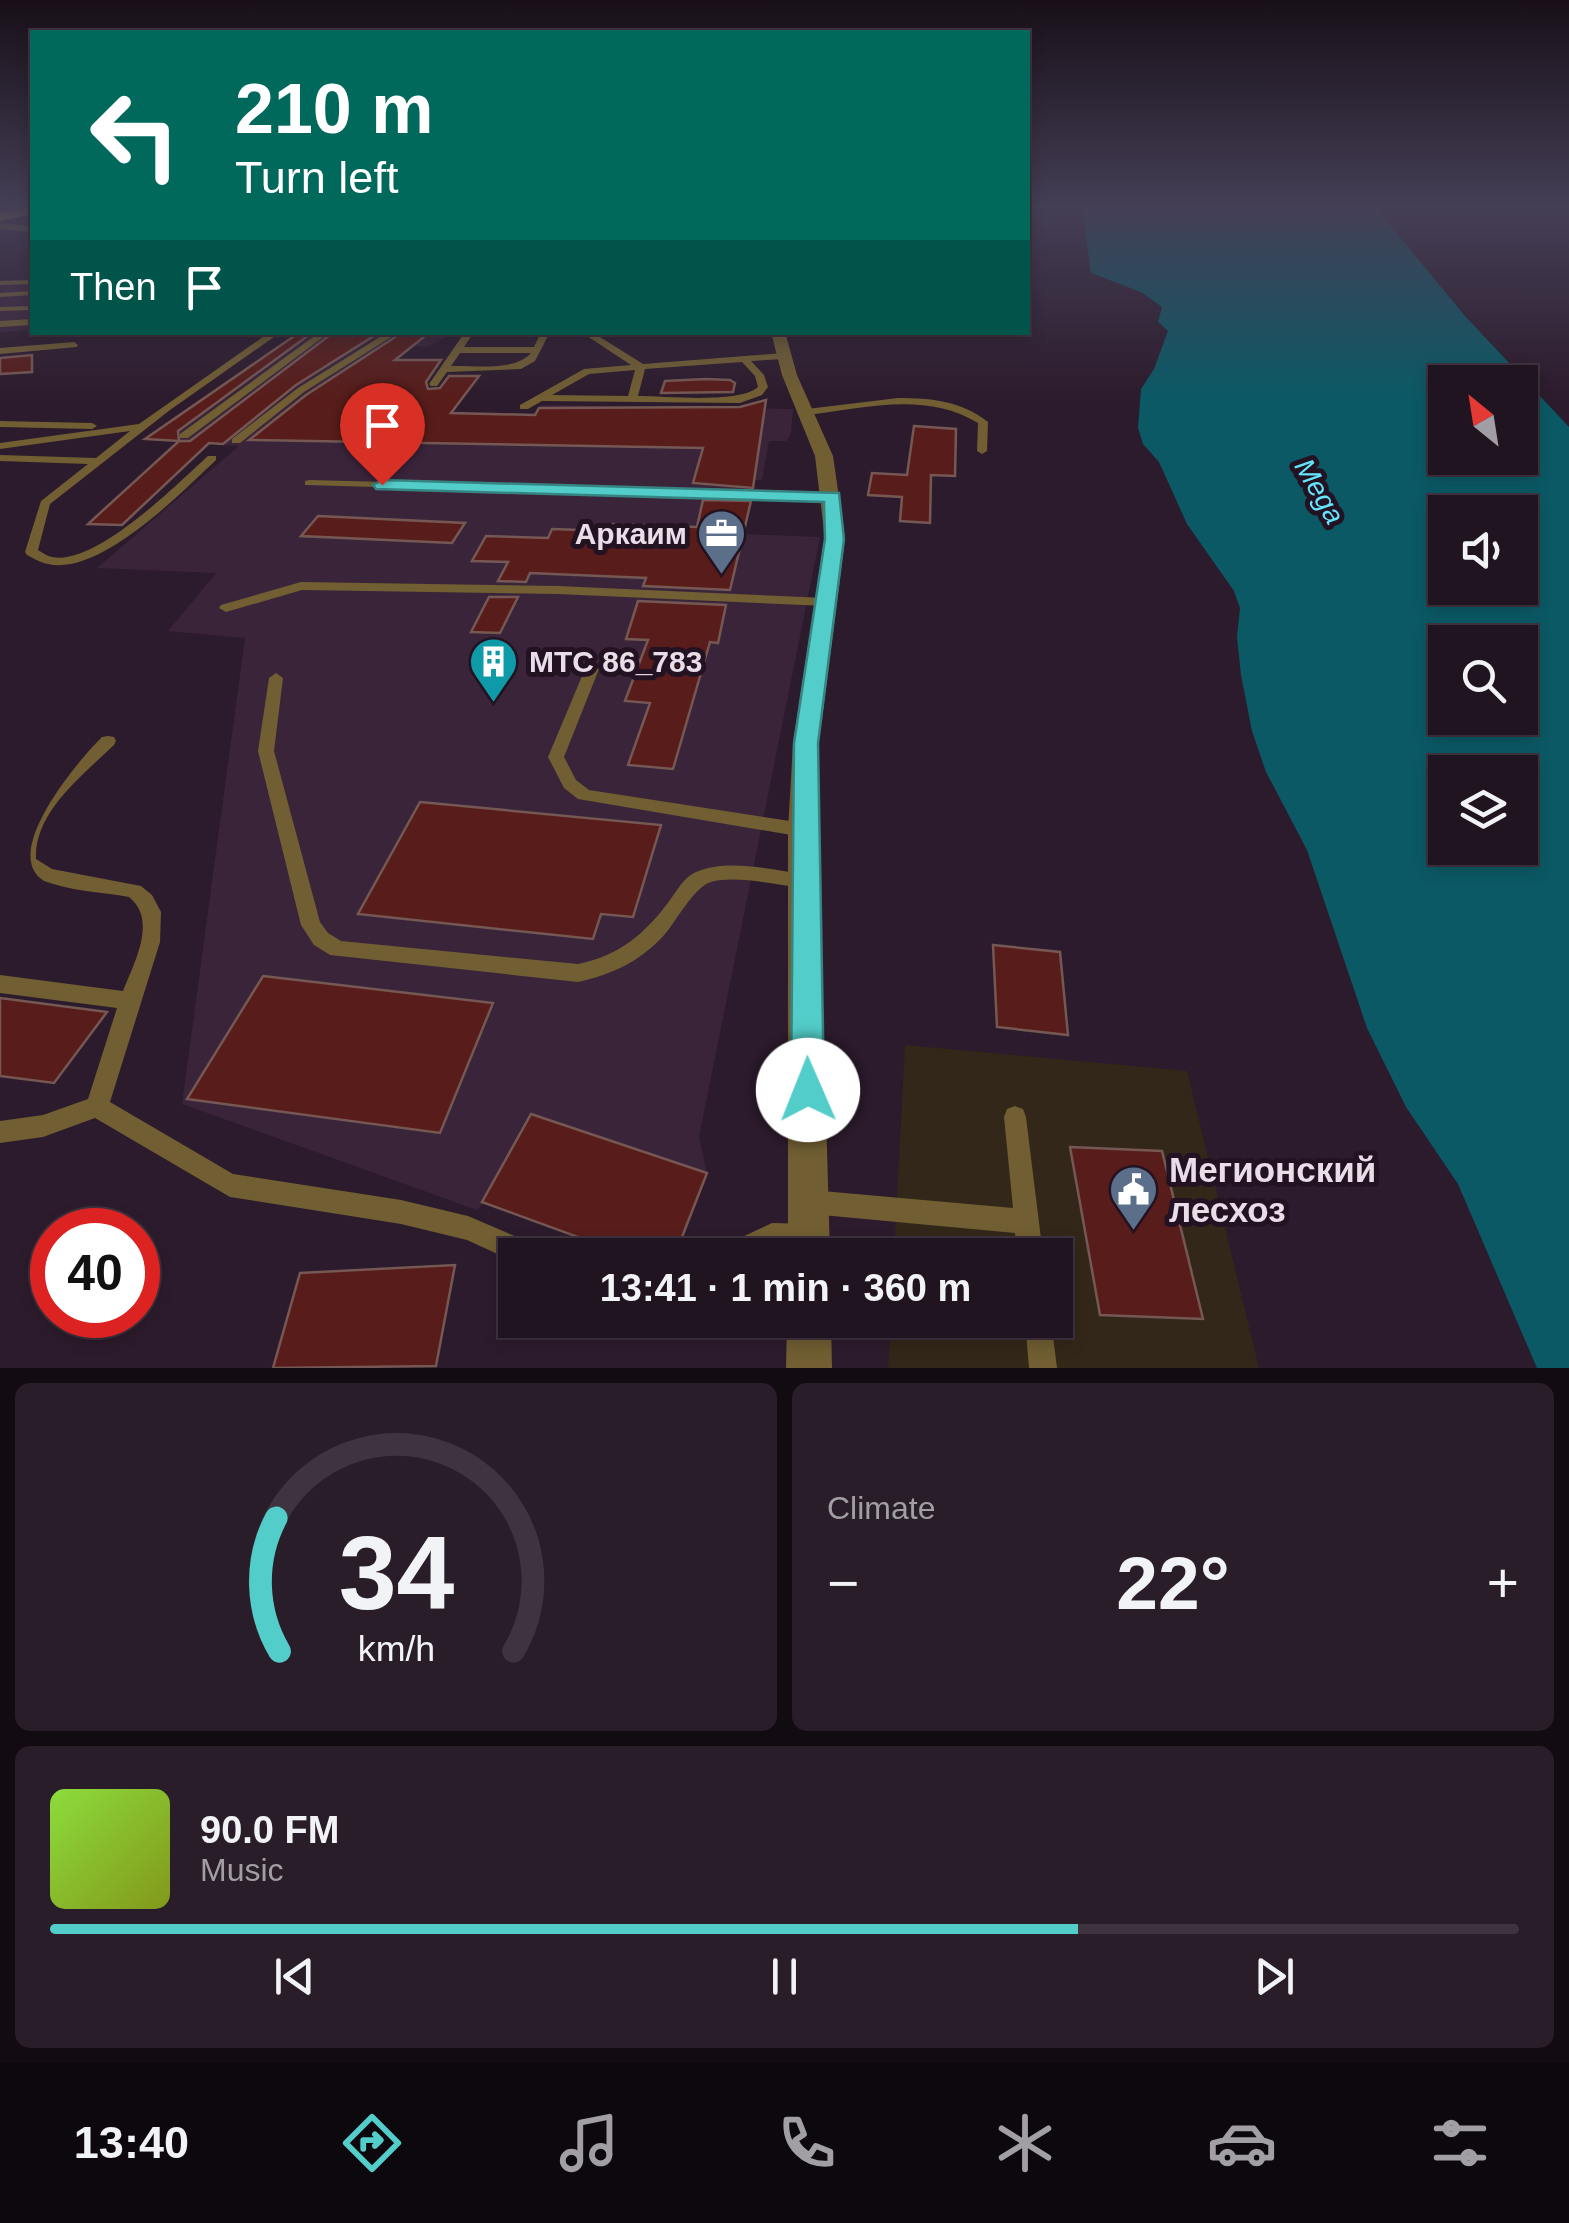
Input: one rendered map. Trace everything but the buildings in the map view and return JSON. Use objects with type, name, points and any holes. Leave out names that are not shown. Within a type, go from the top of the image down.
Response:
[{"type":"street","points":[[780,344],[828,467],[835,539],[806,743],[803,830],[809,1238]]},
{"type":"street","points":[[809,1338],[809,1368]]},
{"type":"lane","points":[[0,283],[30,282]]},
{"type":"lane","points":[[0,295],[30,293]]},
{"type":"lane","points":[[0,309],[30,308]]},
{"type":"lane","points":[[0,324],[30,322]]},
{"type":"lane","points":[[212,458],[106,547],[66,560],[37,558],[30,552],[45,503],[141,426],[274,335]]},
{"type":"lane","points":[[184,436],[322,335]]},
{"type":"lane","points":[[236,441],[301,390],[389,335]]},
{"type":"lane","points":[[434,384],[468,335]]},
{"type":"lane","points":[[444,370],[518,367],[532,359],[544,335]]},
{"type":"lane","points":[[590,335],[641,366]]},
{"type":"lane","points":[[524,407],[587,370],[744,359],[780,344]]},
{"type":"lane","points":[[0,351],[74,345]]},
{"type":"lane","points":[[458,350],[537,350]]},
{"type":"lane","points":[[540,398],[732,401],[759,394],[764,387],[744,359]]},
{"type":"lane","points":[[632,400],[641,366]]},
{"type":"lane","points":[[807,412],[921,402],[954,404],[984,422],[982,451]]},
{"type":"lane","points":[[0,424],[141,426]]},
{"type":"lane","points":[[0,446],[141,426]]},
{"type":"lane","points":[[0,458],[99,461]]},
{"type":"lane","points":[[308,484],[833,497]]},
{"type":"lane","points":[[226,608],[301,586],[558,590],[826,602]]},
{"type":"lane","points":[[592,669],[556,757],[570,784],[584,795],[803,830]]},
{"type":"lane","points":[[276,678],[266,751],[311,925],[321,939],[336,949],[591,971],[629,958],[648,942],[691,885],[702,877],[716,874],[804,881]]},
{"type":"lane","points":[[97,1107],[152,926],[153,908],[146,897],[134,891],[36,871],[24,850],[35,821],[108,741]]},
{"type":"lane","points":[[0,984],[130,1000]]},
{"type":"lane","points":[[0,1132],[43,1126],[97,1107]]},
{"type":"lane","points":[[97,1107],[230,1186],[401,1212],[468,1228],[498,1241]]},
{"type":"lane","points":[[1015,1117],[1028,1238]]},
{"type":"lane","points":[[809,1202],[1026,1222]]},
{"type":"lane","points":[[1040,1338],[1043,1368]]},
{"type":"shaded area","points":[[30,279],[30,330],[0,332],[0,281]]},
{"type":"shaded area","points":[[297,335],[450,335],[427,347],[413,346],[384,368],[306,410],[535,415],[541,405],[793,409],[791,434],[786,441],[769,441],[762,480],[754,480],[744,534],[820,537],[699,1137],[707,1173],[682,1238],[580,1238],[483,1203],[477,1210],[182,1104],[245,638],[168,631],[216,573],[97,568],[239,446],[145,439]]},
{"type":"shaded area","points":[[905,1045],[1187,1071],[1259,1368],[888,1368],[890,1338],[1073,1338],[1073,1238],[895,1238]]},
{"type":"water","name":"Mega","points":[[1091,271],[1428,271],[1511,365],[1428,365],[1428,475],[1538,475],[1538,394],[1569,427],[1569,1368],[1537,1368],[1458,1184],[1406,1107],[1367,1028],[1307,850],[1266,772],[1252,731],[1241,675],[1237,637],[1240,608],[1234,591],[1187,524],[1159,462],[1143,444],[1138,428],[1141,389],[1154,369],[1168,331],[1158,322],[1162,307],[1141,292]]},
{"type":"place","name":"Аркаим","points":[[722,576]]},
{"type":"place","name":"МТС 86_783","points":[[494,704]]},
{"type":"place","name":"Мегионский лесхоз","points":[[1134,1232]]},
{"type":"route","points":[[382,485],[833,497],[835,539],[806,743],[803,830],[808,1090]]}]
